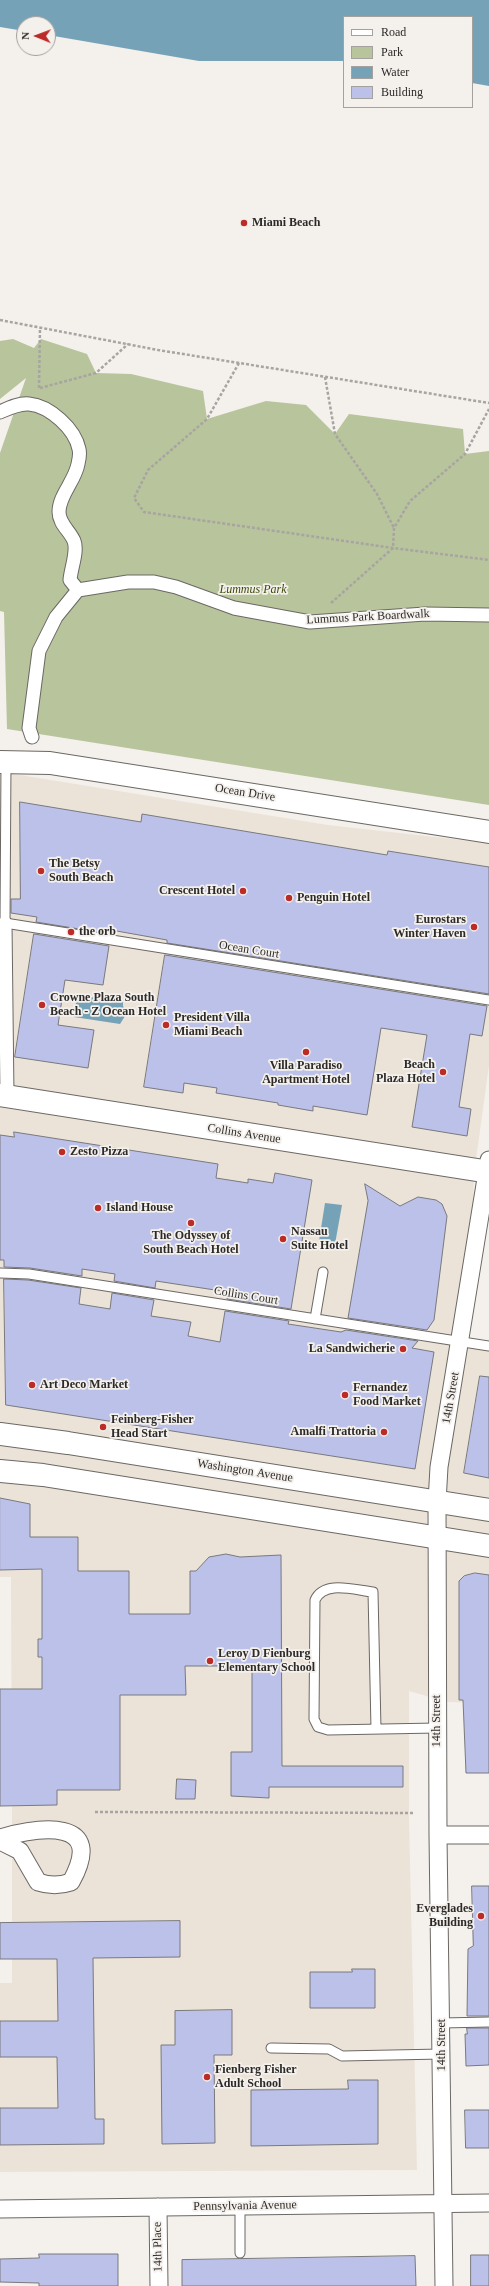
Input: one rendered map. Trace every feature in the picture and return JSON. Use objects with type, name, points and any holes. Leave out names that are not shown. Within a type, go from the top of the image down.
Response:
[{"type":"main road","name":"Ocean Drive","points":[[3,762],[50,763],[489,832]]},
{"type":"main road","name":"Collins Avenue","points":[[4,1096],[488,1168]]},
{"type":"main road","name":"Washington Avenue","points":[[0,1434],[68,1443],[489,1510]]},
{"type":"main road","points":[[0,1471],[43,1475],[489,1546]]},
{"type":"street","points":[[0,412],[15,406],[29,404],[41,408],[54,415],[74,437],[79,450],[78,466],[62,500],[59,512],[60,521],[74,542],[76,554],[71,565],[70,580],[78,590],[56,617],[39,651],[29,728],[32,737]]},
{"type":"street","name":"Lummus Park Boardwalk","points":[[78,590],[128,582],[154,582],[234,608],[310,622],[424,614],[489,615]]},
{"type":"street","points":[[4,1096],[5,923]]},
{"type":"street","name":"14th Street","points":[[444,2286],[442,2023],[437,1728],[437,1502],[439,1467],[488,1168]]},
{"type":"street","points":[[0,1838],[28,1830],[61,1830],[72,1833],[79,1840],[81,1853],[77,1871],[71,1882],[60,1885],[49,1885],[38,1882],[20,1851],[0,1841]]},
{"type":"street","points":[[438,1835],[489,1835]]},
{"type":"street","name":"Pennsylvania Avenue","points":[[0,2209],[489,2203]]},
{"type":"street","name":"14th Place","points":[[158,2207],[159,2286]]},
{"type":"lane","points":[[3,762],[5,923]]},
{"type":"lane","name":"Ocean Court","points":[[5,923],[489,1000]]},
{"type":"lane","points":[[316,1319],[323,1272]]},
{"type":"lane","name":"Collins Court","points":[[0,1273],[29,1274],[489,1346]]},
{"type":"lane","points":[[376,1729],[373,1592],[327,1588],[318,1592],[315,1600],[314,1719],[318,1727],[328,1730],[437,1728]]},
{"type":"lane","points":[[442,2023],[489,2022]]},
{"type":"lane","points":[[271,2048],[329,2049],[342,2056],[442,2054]]},
{"type":"lane","points":[[240,2206],[240,2253]]},
{"type":"path","points":[[0,320],[239,363],[489,403]]},
{"type":"path","points":[[29,404],[39,388],[40,328]]},
{"type":"path","points":[[39,388],[96,373],[128,344]]},
{"type":"path","points":[[239,363],[207,419],[148,470],[134,498],[144,512],[393,548],[489,560]]},
{"type":"path","points":[[325,377],[335,434],[377,494],[394,528]]},
{"type":"path","points":[[310,622],[393,548],[394,528],[410,502],[464,454],[489,409]]},
{"type":"path","points":[[96,1812],[415,1813]]},
{"type":"shaded area","points":[[0,774],[14,774],[328,825],[489,843],[489,1065],[474,1174],[469,1347],[489,1350],[489,1703],[447,1702],[409,1691],[409,1820],[417,2170],[0,2172],[0,1983],[12,1983],[12,1819],[11,1577],[0,1577]]},
{"type":"green space","name":"Lummus Park","points":[[13,339],[34,348],[41,339],[87,354],[96,373],[131,374],[203,391],[207,419],[266,401],[306,405],[335,434],[349,414],[463,429],[465,454],[489,451],[489,805],[7,729],[4,612],[0,611],[0,453],[26,378],[0,399],[0,341]]},
{"type":"water","points":[[0,0],[489,0],[489,86],[473,83],[473,16],[343,16],[343,61],[199,61],[56,36],[56,16],[16,16],[16,30],[0,27]]},
{"type":"water","points":[[77,995],[123,1002],[123,1006],[127,1013],[120,1024],[74,1017]]},
{"type":"water","points":[[325,1203],[342,1205],[335,1244],[319,1241]]},
{"type":"building","points":[[20,802],[141,822],[142,814],[387,855],[388,851],[489,867],[489,994],[167,943],[167,940],[111,930],[110,934],[36,922],[37,917],[11,913],[11,899],[20,899]]},
{"type":"building","name":"Crowne Plaza South Beach - Z Ocean Hotel","points":[[34,934],[109,946],[103,985],[65,980],[58,1025],[94,1030],[88,1068],[15,1057]]},
{"type":"building","points":[[165,955],[487,1006],[482,1036],[470,1034],[459,1107],[471,1109],[467,1136],[412,1127],[427,1035],[381,1028],[367,1115],[313,1106],[313,1111],[278,1105],[278,1103],[216,1093],[217,1088],[184,1083],[183,1093],[144,1087]]},
{"type":"building","points":[[14,1132],[218,1164],[216,1178],[248,1183],[248,1179],[273,1183],[275,1173],[312,1180],[291,1309],[227,1299],[228,1292],[156,1281],[155,1288],[114,1281],[115,1274],[82,1269],[82,1276],[30,1268],[4,1267],[4,1260],[0,1260],[0,1135],[14,1137]]},
{"type":"building","points":[[365,1184],[400,1206],[418,1197],[436,1200],[442,1204],[447,1216],[434,1320],[427,1330],[348,1318],[368,1201]]},
{"type":"building","points":[[4,1279],[28,1280],[81,1288],[79,1304],[110,1309],[112,1293],[154,1300],[151,1316],[191,1322],[188,1336],[220,1342],[225,1311],[289,1321],[288,1324],[341,1332],[346,1330],[418,1341],[412,1348],[434,1352],[415,1469],[6,1405]]},
{"type":"building","points":[[480,1376],[489,1377],[489,1478],[464,1473]]},
{"type":"building","points":[[0,1498],[30,1504],[30,1537],[78,1537],[78,1571],[129,1571],[129,1614],[190,1614],[190,1571],[196,1571],[209,1557],[226,1554],[240,1557],[281,1555],[282,1766],[403,1766],[403,1787],[269,1787],[269,1798],[231,1796],[231,1752],[252,1752],[252,1666],[185,1666],[186,1695],[120,1695],[120,1790],[57,1790],[57,1805],[0,1806],[0,1689],[42,1689],[42,1657],[38,1657],[38,1639],[42,1639],[42,1569],[0,1570]]},
{"type":"building","points":[[475,1573],[489,1575],[489,1773],[466,1773],[463,1700],[459,1700],[459,1581],[464,1576]]},
{"type":"building","points":[[177,1779],[196,1780],[195,1799],[176,1799]]},
{"type":"building","name":"Everglades Building","points":[[472,1886],[489,1886],[489,2016],[467,2016],[468,1949],[473,1946]]},
{"type":"building","points":[[180,1921],[180,1957],[93,1958],[95,2119],[104,2119],[104,2144],[0,2145],[0,2108],[58,2108],[57,2057],[0,2057],[0,2021],[58,2021],[57,1959],[0,1959],[0,1923]]},
{"type":"building","points":[[352,1969],[375,1969],[375,2008],[310,2008],[310,1972],[352,1972]]},
{"type":"building","points":[[232,2010],[232,2055],[214,2055],[215,2143],[162,2144],[161,2045],[175,2045],[175,2011]]},
{"type":"building","points":[[467,2028],[489,2028],[489,2065],[466,2066],[465,2034],[467,2034]]},
{"type":"building","points":[[348,2080],[378,2080],[378,2144],[251,2146],[251,2090],[348,2089]]},
{"type":"building","points":[[465,2110],[489,2110],[489,2148],[466,2148]]},
{"type":"building","points":[[39,2254],[118,2254],[118,2286],[39,2286],[39,2283],[0,2282],[0,2259],[39,2258]]},
{"type":"building","points":[[471,2255],[489,2255],[489,2286],[471,2286]]},
{"type":"building","points":[[415,2256],[416,2286],[182,2286],[182,2260]]},
{"type":"place","name":"Miami Beach","points":[[244,223]]},
{"type":"place","name":"The Betsy South Beach","points":[[41,871]]},
{"type":"place","name":"Crescent Hotel","points":[[243,891]]},
{"type":"place","name":"Penguin Hotel","points":[[289,898]]},
{"type":"place","name":"Eurostars Winter Haven","points":[[474,927]]},
{"type":"place","name":"the orb","points":[[71,932]]},
{"type":"place","name":"Crowne Plaza South Beach - Z Ocean Hotel","points":[[42,1005]]},
{"type":"place","name":"President Villa Miami Beach","points":[[166,1025]]},
{"type":"place","name":"Villa Paradiso Apartment Hotel","points":[[306,1052]]},
{"type":"place","name":"Beach Plaza Hotel","points":[[443,1072]]},
{"type":"place","name":"Zesto Pizza","points":[[62,1152]]},
{"type":"place","name":"Island House","points":[[98,1208]]},
{"type":"place","name":"The Odyssey of South Beach Hotel","points":[[191,1223]]},
{"type":"place","name":"Nassau Suite Hotel","points":[[283,1239]]},
{"type":"place","name":"La Sandwicherie","points":[[403,1349]]},
{"type":"place","name":"Art Deco Market","points":[[32,1385]]},
{"type":"place","name":"Fernandez Food Market","points":[[345,1395]]},
{"type":"place","name":"Feinberg-Fisher Head Start","points":[[103,1427]]},
{"type":"place","name":"Amalfi Trattoria","points":[[384,1432]]},
{"type":"place","name":"Leroy D Fienburg Elementary School","points":[[210,1661]]},
{"type":"place","name":"Everglades Building","points":[[481,1916]]},
{"type":"place","name":"Fienberg Fisher Adult School","points":[[207,2077]]}]
